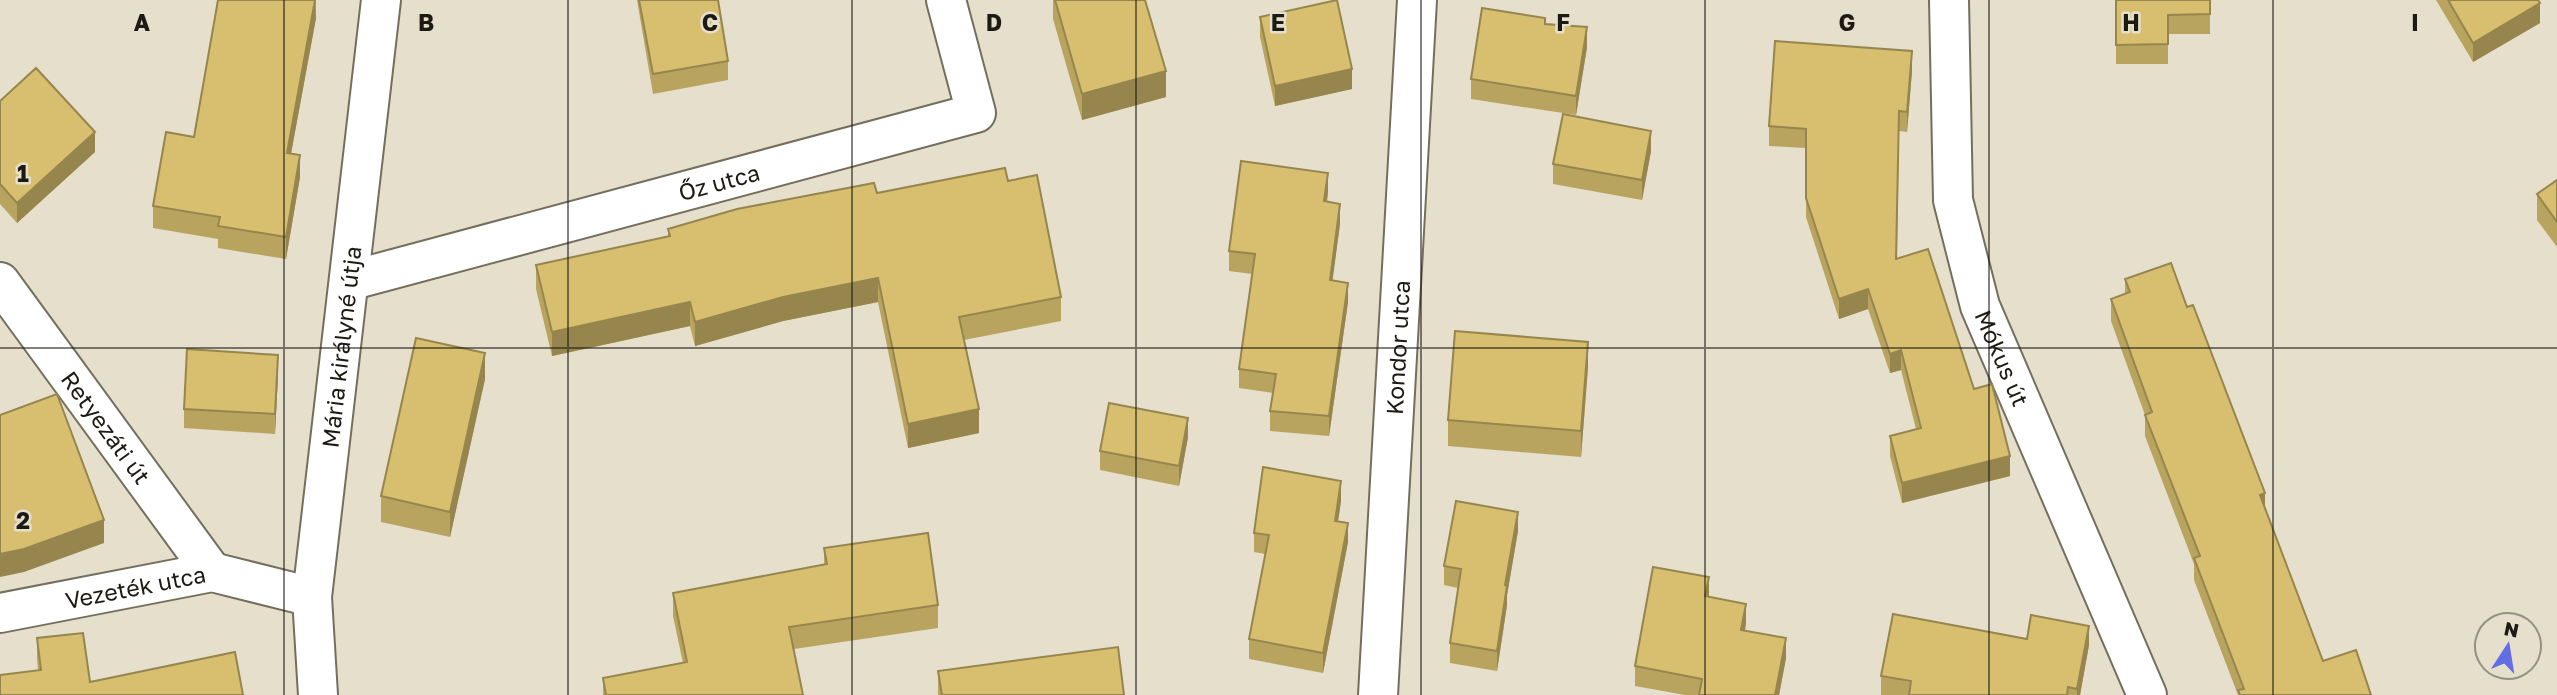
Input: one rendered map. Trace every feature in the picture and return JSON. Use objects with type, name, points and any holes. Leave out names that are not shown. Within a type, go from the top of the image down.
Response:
[{"type":"street","name":"Mária királyné útja","points":[[317,695],[312,597],[381,0]]},
{"type":"street","name":"Őz utca","points":[[349,281],[976,113],[946,0]]},
{"type":"street","name":"Kondor utca","points":[[1378,695],[1417,0]]},
{"type":"street","name":"Mókus út","points":[[1949,0],[1953,200],[1980,306],[2147,695]]},
{"type":"street","name":"Retyezáti út","points":[[0,282],[212,572]]},
{"type":"street","name":"Vezeték utca","points":[[0,613],[212,572],[312,597]]},
{"type":"building","points":[[218,0],[315,0],[287,153],[300,155],[286,237],[218,226],[220,217],[153,206],[166,132],[194,137]]},
{"type":"building","points":[[639,0],[718,0],[728,61],[653,74]]},
{"type":"building","points":[[1055,0],[1145,0],[1166,71],[1082,94]]},
{"type":"building","points":[[1337,0],[1352,69],[1275,86],[1260,17]]},
{"type":"building","points":[[2116,0],[2210,0],[2210,14],[2168,15],[2168,44],[2116,45]]},
{"type":"building","points":[[2448,0],[2538,0],[2540,3],[2473,43]]},
{"type":"building","points":[[1482,8],[1545,18],[1545,24],[1587,27],[1576,96],[1471,79]]},
{"type":"building","points":[[1775,41],[1912,51],[1907,112],[1899,111],[1896,259],[1928,249],[1974,389],[1992,384],[2010,456],[1902,483],[1890,436],[1921,428],[1901,350],[1890,354],[1868,289],[1839,299],[1806,198],[1806,129],[1769,126]]},
{"type":"building","points":[[36,68],[95,132],[17,203],[0,184],[0,101]]},
{"type":"building","points":[[1563,114],[1651,131],[1642,180],[1553,164]]},
{"type":"building","points":[[1241,161],[1328,173],[1324,201],[1340,204],[1330,280],[1348,283],[1329,416],[1270,411],[1276,374],[1239,369],[1255,254],[1229,251]]},
{"type":"building","points":[[1005,168],[1008,181],[1037,175],[1061,297],[959,317],[979,409],[908,424],[878,278],[783,297],[695,322],[690,302],[552,332],[536,265],[670,236],[668,229],[737,209],[874,183],[877,193]]},
{"type":"building","points":[[2557,180],[2557,222],[2537,194]]},
{"type":"building","points":[[2171,263],[2187,307],[2193,305],[2265,493],[2260,495],[2323,661],[2356,650],[2371,695],[2240,695],[2238,690],[2244,689],[2194,558],[2200,556],[2145,415],[2152,412],[2111,299],[2130,292],[2125,279]]},
{"type":"building","points":[[1455,331],[1588,342],[1581,431],[1448,420]]},
{"type":"building","points":[[416,338],[485,353],[450,512],[381,496]]},
{"type":"building","points":[[187,349],[278,355],[275,414],[184,409]]},
{"type":"building","points":[[57,394],[104,520],[24,549],[0,554],[0,415]]},
{"type":"building","points":[[1109,403],[1188,418],[1179,466],[1100,451]]},
{"type":"building","points":[[1263,467],[1341,481],[1335,521],[1348,523],[1323,653],[1249,639],[1269,535],[1254,533]]},
{"type":"building","points":[[1456,501],[1518,512],[1497,651],[1450,643],[1461,569],[1444,566]]},
{"type":"building","points":[[928,533],[938,605],[789,627],[803,695],[606,695],[603,678],[687,662],[673,593],[827,564],[824,548]]},
{"type":"building","points":[[1653,567],[1709,577],[1705,596],[1746,604],[1741,630],[1786,638],[1775,695],[1699,695],[1702,679],[1635,666]]},
{"type":"building","points":[[1893,614],[2027,639],[2031,615],[2089,626],[2077,689],[2068,687],[2067,695],[1909,695],[1911,681],[1881,676]]},
{"type":"building","points":[[83,633],[90,682],[235,652],[243,695],[0,695],[0,675],[41,670],[37,638]]},
{"type":"building","points":[[1118,647],[1124,695],[942,695],[938,671]]}]
